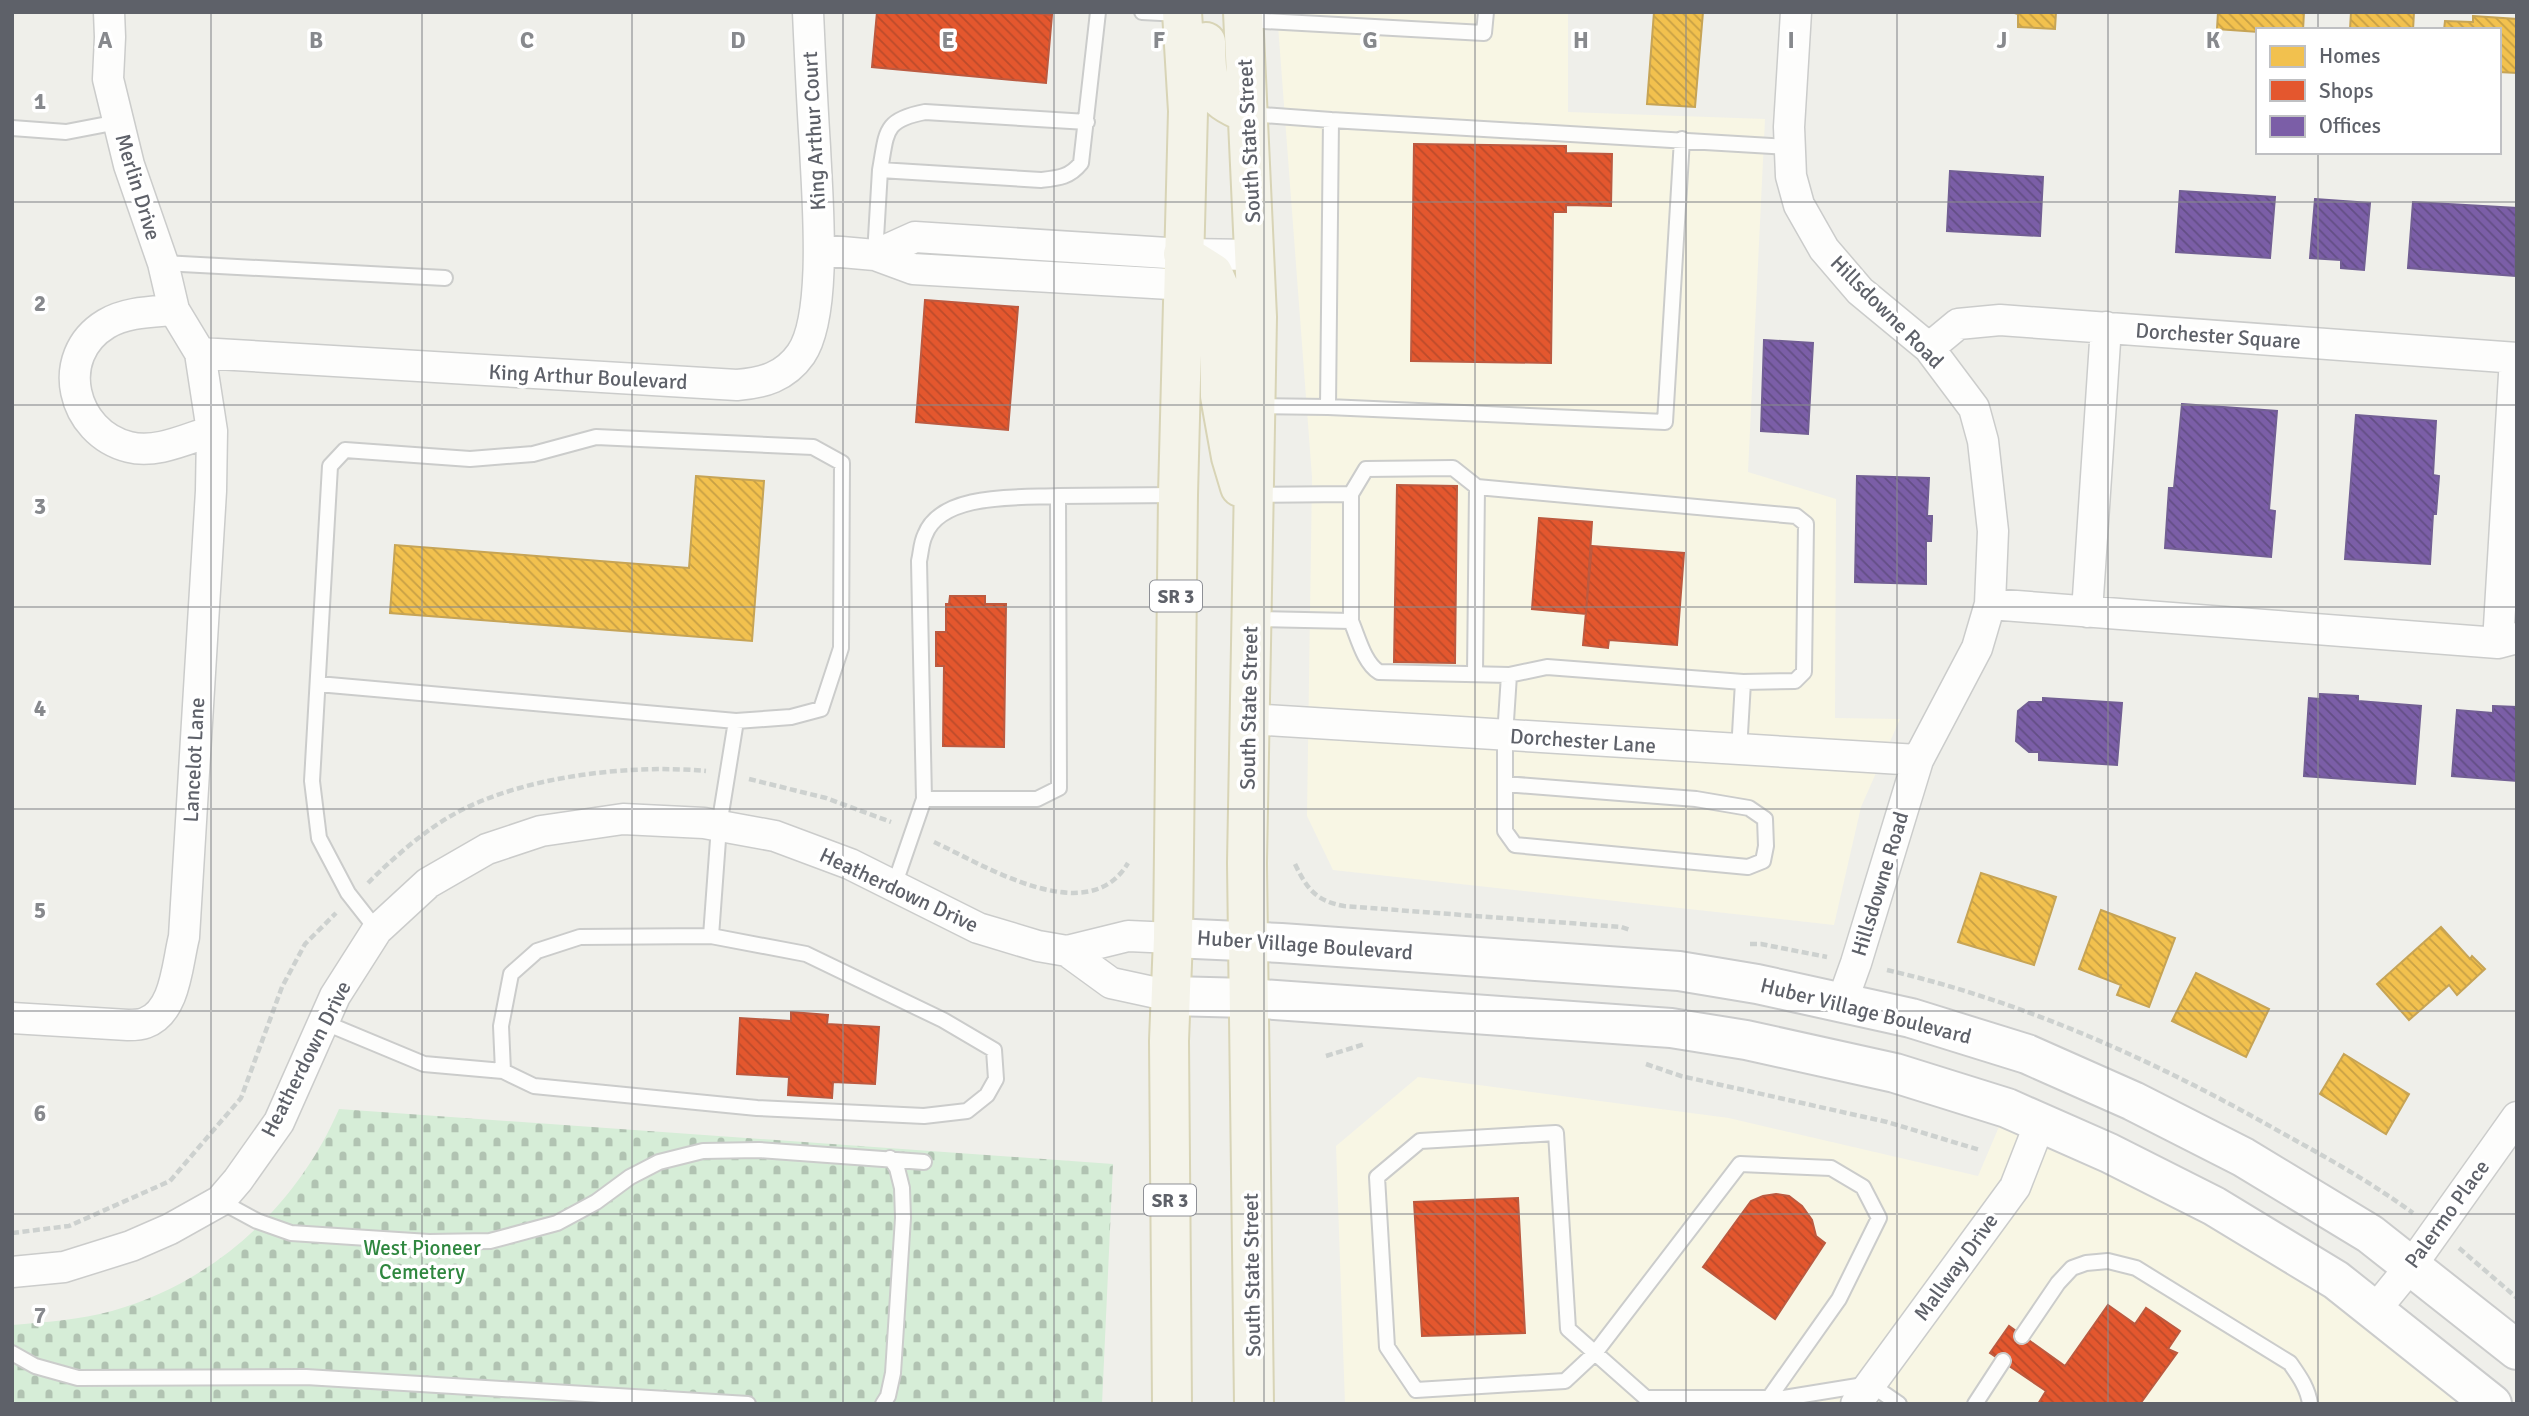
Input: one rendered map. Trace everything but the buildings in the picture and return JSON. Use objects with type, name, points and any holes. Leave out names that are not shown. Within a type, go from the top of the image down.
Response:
[{"type":"main road","points":[[1189,13],[1210,86],[1217,98],[1231,107],[1212,112]]},
{"type":"main road","name":"South State Street","points":[[1189,13],[1212,112],[1256,272],[1247,940],[1254,1404]]},
{"type":"main road","name":"South State Street","points":[[1171,1404],[1169,1072],[1178,495],[1195,275],[1212,112],[1244,16]]},
{"type":"main road","points":[[1195,275],[1231,457],[1254,533]]},
{"type":"street","name":"Merlin Drive","points":[[109,12],[108,79],[129,165],[163,263],[174,310],[200,353]]},
{"type":"street","name":"King Arthur Court","points":[[808,12],[819,250]]},
{"type":"street","name":"Hillsdowne Road","points":[[1796,12],[1790,147],[1791,176],[1799,205],[1824,249],[1860,291],[1929,348],[1975,408],[1983,441],[1993,531],[1990,604],[1977,648],[1918,760],[1842,1002]]},
{"type":"street","points":[[819,250],[875,255],[915,237],[1195,275],[1256,272]]},
{"type":"street","name":"King Arthur Boulevard","points":[[200,353],[737,386],[761,383],[781,375],[802,354],[812,331],[819,250]]},
{"type":"street","points":[[1195,275],[1256,272]]},
{"type":"street","points":[[174,310],[139,313],[107,323],[89,337],[78,357],[74,379],[79,406],[89,423],[108,440],[130,448],[155,449],[212,431]]},
{"type":"street","name":"Dorchester Square","points":[[1929,348],[1958,324],[2000,320],[2516,358]]},
{"type":"street","points":[[2087,612],[2106,327]]},
{"type":"street","name":"Lancelot Lane","points":[[12,1017],[128,1025],[145,1023],[159,1014],[169,1001],[184,937],[211,491],[212,431],[200,353]]},
{"type":"street","points":[[1990,604],[2507,640],[2516,358]]},
{"type":"street","name":"Dorchester Lane","points":[[1249,719],[1918,760]]},
{"type":"street","name":"Heatherdown Drive","points":[[12,1272],[64,1267],[131,1246],[170,1229],[220,1201],[279,1122],[335,996],[377,929],[428,883],[487,849],[541,831],[623,820],[719,825],[775,836],[850,864],[978,928],[1038,946],[1067,951],[1128,936],[1173,938]]},
{"type":"street","name":"Huber Village Boulevard","points":[[1173,938],[1247,940],[1679,971],[1757,984],[1910,1018],[2027,1054],[2133,1101],[2243,1157],[2370,1234],[2517,1350]]},
{"type":"street","name":"Heatherdown Drive","points":[[1067,951],[1111,983],[1171,996]]},
{"type":"street","points":[[1171,996],[1247,998],[1671,1028],[1746,1040],[1895,1073],[2007,1108],[2163,1178],[2214,1206],[2326,1274],[2491,1404]]},
{"type":"street","name":"Palermo Place","points":[[2375,1310],[2411,1266],[2517,1117]]},
{"type":"street","name":"Mallway Drive","points":[[1863,1394],[2015,1187],[2040,1123]]},
{"type":"lane","points":[[880,170],[1041,180],[1060,178],[1073,173],[1080,163],[1087,122],[1098,12]]},
{"type":"lane","points":[[1142,12],[1189,13]]},
{"type":"lane","points":[[1244,16],[1484,33],[1486,12]]},
{"type":"lane","points":[[875,255],[880,170],[886,136],[896,120],[925,112],[1087,122]]},
{"type":"lane","points":[[1212,112],[1790,147]]},
{"type":"lane","points":[[1328,407],[1331,120]]},
{"type":"lane","points":[[12,128],[66,132],[118,122]]},
{"type":"lane","points":[[1255,406],[1665,422],[1682,139]]},
{"type":"lane","points":[[163,263],[445,278]]},
{"type":"lane","points":[[318,684],[736,721],[791,717],[821,709],[841,648],[842,463],[813,447],[596,437],[533,454],[470,459],[345,450],[330,466],[312,781],[319,838],[348,893],[377,929]]},
{"type":"lane","points":[[1453,468],[1477,487],[1796,516],[1806,524],[1804,672],[1795,681],[1743,682],[1547,667],[1509,675],[1379,672],[1369,662],[1351,621],[1351,494],[1366,469],[1453,468]]},
{"type":"lane","points":[[1475,674],[1477,487]]},
{"type":"lane","points":[[1252,495],[1351,494]]},
{"type":"lane","points":[[894,886],[924,799],[919,561],[925,533],[941,513],[972,501],[1058,496],[1178,495]]},
{"type":"lane","points":[[924,799],[1037,799],[1059,788],[1058,496]]},
{"type":"lane","points":[[1250,619],[1351,621]]},
{"type":"lane","points":[[1505,784],[1696,799],[1749,808],[1765,819],[1766,846],[1763,860],[1748,867],[1515,845],[1505,831],[1505,784],[1505,736],[1509,675]]},
{"type":"lane","points":[[1739,751],[1743,682]]},
{"type":"lane","points":[[711,936],[719,825],[736,721]]},
{"type":"lane","points":[[323,1022],[424,1064],[503,1071],[534,1086],[757,1108],[924,1116],[967,1111],[987,1095],[996,1079],[994,1051],[943,1020],[806,954],[711,936],[580,937],[537,951],[511,974],[501,1026],[503,1071]]},
{"type":"lane","points":[[1769,1398],[1839,1299],[1879,1218],[1863,1187],[1831,1168],[1740,1164],[1594,1353],[1565,1381],[1416,1390],[1387,1347],[1377,1177],[1420,1141],[1556,1133],[1568,1329],[1594,1353],[1646,1398],[1659,1401],[1784,1398],[1863,1394],[1899,1404]]},
{"type":"lane","points":[[220,1201],[262,1223],[291,1233],[429,1242],[490,1241],[557,1223],[659,1162],[703,1151],[759,1150],[924,1162]]},
{"type":"lane","points":[[883,1404],[888,1396],[893,1373],[903,1219],[902,1188],[897,1168],[890,1158]]},
{"type":"lane","points":[[2022,1336],[2071,1268],[2086,1263],[2108,1261],[2136,1268],[2290,1363],[2305,1387],[2310,1404]]},
{"type":"lane","points":[[12,1353],[35,1366],[78,1378],[306,1377],[748,1404]]},
{"type":"lane","points":[[1975,1404],[2003,1361]]},
{"type":"path","points":[[1326,1056],[1368,1043]]},
{"type":"path","points":[[1634,1063],[1887,1122],[1980,1150]]},
{"type":"shaded area","points":[[1277,12],[1568,12],[1568,112],[1765,119],[1748,472],[1836,499],[1835,718],[1900,719],[1861,807],[1834,925],[1333,870],[1307,816],[1312,477]]},
{"type":"shaded area","points":[[1418,1077],[1729,1118],[1978,1176],[2007,1108],[2109,1153],[2492,1404],[1345,1404],[1336,1146]]},
{"type":"green space","name":"West Pioneer Cemetery","points":[[339,1109],[1113,1164],[1102,1404],[12,1404],[12,1325],[75,1319],[112,1311],[150,1298],[185,1281],[218,1260],[248,1236],[276,1208],[321,1144]]}]
